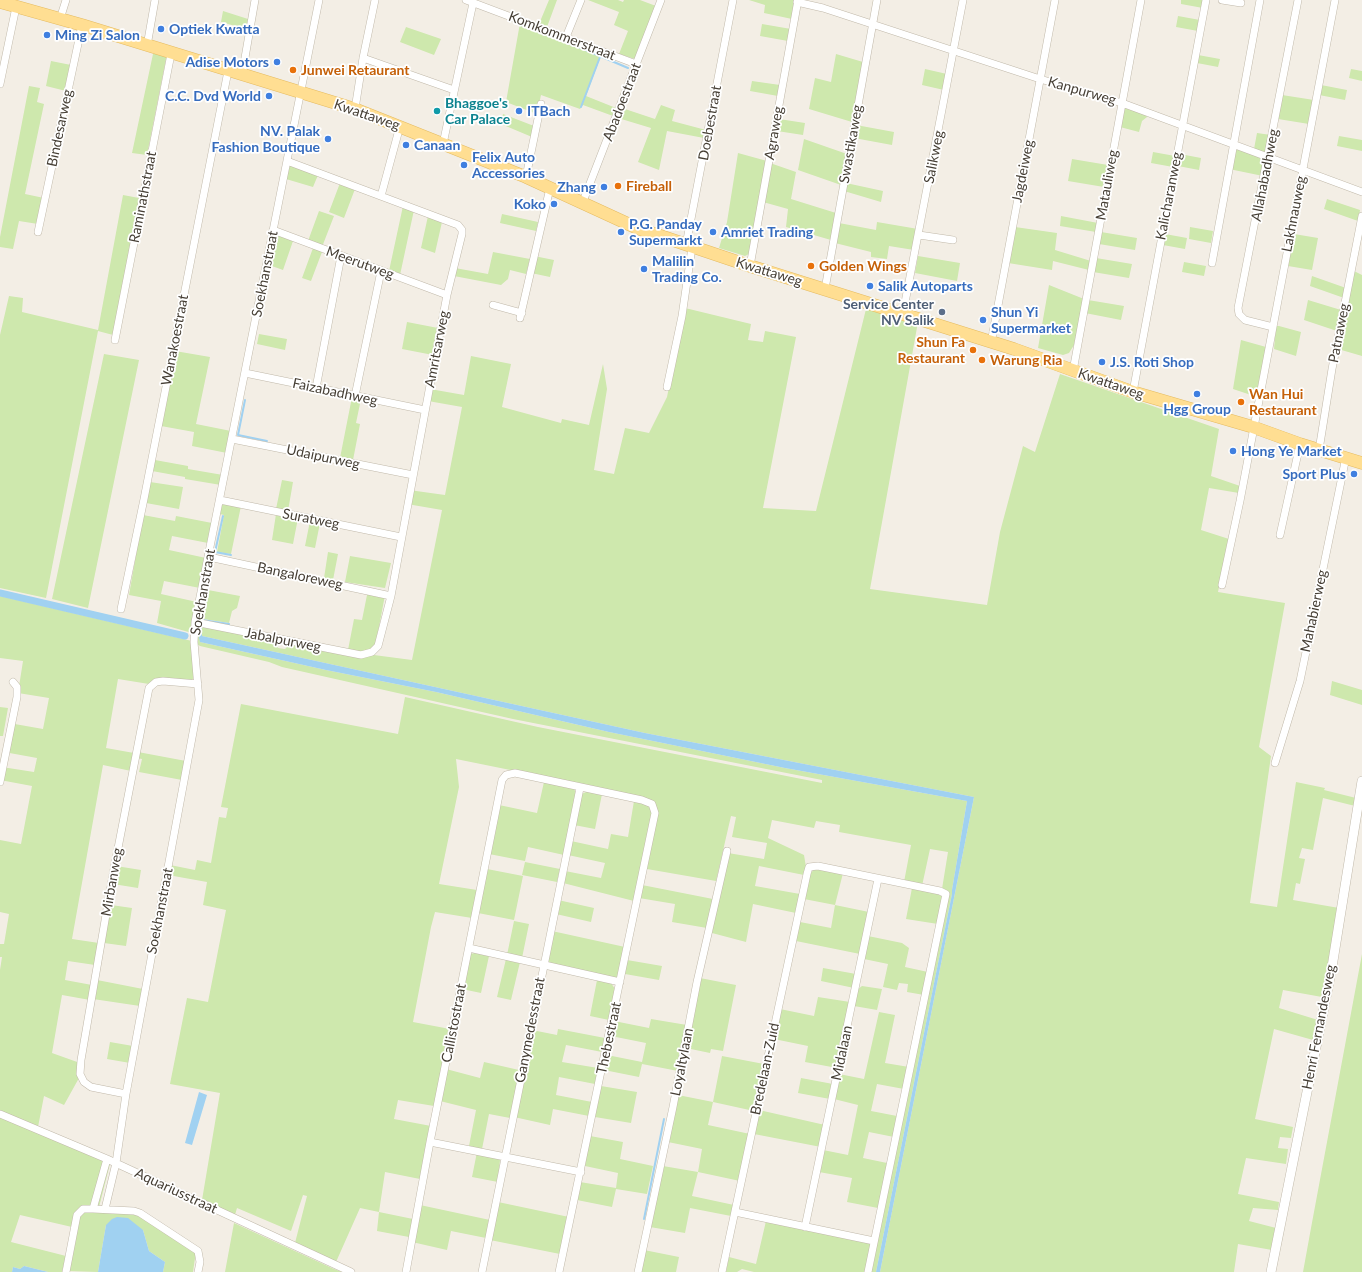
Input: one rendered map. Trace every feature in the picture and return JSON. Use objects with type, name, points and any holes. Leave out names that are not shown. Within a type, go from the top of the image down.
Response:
[{"type":"main road","name":"Kwattaweg","points":[[0,2],[82,25],[171,54],[355,109],[526,177],[636,228],[750,266],[903,313],[1133,392],[1362,463]]},
{"type":"street","points":[[60,19],[66,0]]},
{"type":"street","points":[[147,46],[155,0]]},
{"type":"street","points":[[242,75],[255,0]]},
{"type":"street","name":"Soekhanstraat","points":[[105,1209],[116,1163],[126,1094],[199,700],[194,626],[319,0]]},
{"type":"street","points":[[355,109],[363,58],[375,0]]},
{"type":"street","points":[[566,37],[581,0]]},
{"type":"street","name":"Abadoestraat","points":[[582,204],[661,0]]},
{"type":"street","name":"Doebestraat","points":[[667,387],[682,316],[689,246],[732,0]]},
{"type":"street","name":"Swastikaweg","points":[[825,289],[877,0]]},
{"type":"street","name":"Salikweg","points":[[903,313],[963,0]]},
{"type":"street","name":"Jagdeiweg","points":[[991,343],[1055,0]]},
{"type":"street","name":"Matauliweg","points":[[1073,371],[1141,0]]},
{"type":"street","name":"Kalicharanweg","points":[[1133,392],[1206,0]]},
{"type":"street","points":[[1222,0],[1241,3]]},
{"type":"street","points":[[1212,263],[1260,0]]},
{"type":"street","name":"Allahabadhweg","points":[[1273,327],[1245,320],[1239,314],[1238,308],[1298,0]]},
{"type":"street","name":"Lakhnauweg","points":[[1222,585],[1335,0]]},
{"type":"street","points":[[443,144],[470,1]]},
{"type":"street","name":"Komkommerstraat","points":[[470,1],[636,64]]},
{"type":"street","name":"Kanpurweg","points":[[798,1],[1040,80],[1122,103],[1362,192]]},
{"type":"street","name":"Agraweg","points":[[750,266],[798,1]]},
{"type":"street","points":[[0,84],[16,7]]},
{"type":"street","name":"Bindesarweg","points":[[38,232],[82,25]]},
{"type":"street","name":"Raminathstraat","points":[[115,340],[171,54]]},
{"type":"street","points":[[363,58],[454,90]]},
{"type":"street","name":"Wanakoestraat","points":[[121,609],[146,491],[228,71]]},
{"type":"street","points":[[526,177],[541,104]]},
{"type":"street","points":[[381,196],[400,126]]},
{"type":"street","name":"Amritsarweg","points":[[287,162],[458,225],[462,230],[447,295],[391,596],[378,646],[372,652]]},
{"type":"street","points":[[492,305],[521,316],[550,188]]},
{"type":"street","name":"Patnaweg","points":[[1319,450],[1329,385],[1362,216]]},
{"type":"street","name":"Meerutweg","points":[[273,230],[447,295]]},
{"type":"street","points":[[919,235],[953,240]]},
{"type":"street","points":[[316,388],[341,256]]},
{"type":"street","points":[[356,396],[381,271]]},
{"type":"street","name":"Faizabadhweg","points":[[245,373],[425,410]]},
{"type":"street","name":"Udaipurweg","points":[[232,439],[413,475]]},
{"type":"street","points":[[1280,535],[1300,444]]},
{"type":"street","name":"Mahabierweg","points":[[1275,763],[1300,681],[1346,457]]},
{"type":"street","name":"Suratweg","points":[[220,500],[401,537]]},
{"type":"street","name":"Bangaloreweg","points":[[209,557],[391,596]]},
{"type":"street","name":"Jabalpurweg","points":[[194,626],[361,655],[372,652]]},
{"type":"street","name":"Mirbanweg","points":[[126,1094],[91,1087],[84,1082],[80,1074],[81,1060],[113,874],[149,688],[156,682],[163,681],[198,684]]},
{"type":"street","points":[[0,782],[17,697],[17,687],[13,682]]},
{"type":"street","name":"Callistostraat","points":[[406,1272],[430,1142],[501,787],[506,775],[515,773],[580,788]]},
{"type":"street","name":"Henri Fernandesweg","points":[[1271,1272],[1333,959],[1362,781]]},
{"type":"street","name":"Thebestraat","points":[[559,1272],[655,813],[652,804],[642,800],[580,788]]},
{"type":"street","name":"Ganymedesstraat","points":[[482,1272],[580,788]]},
{"type":"street","name":"Loyaltylaan","points":[[638,1272],[674,1107],[698,982],[727,851]]},
{"type":"street","name":"Bredelaan-Zuid","points":[[722,1272],[809,867],[818,866],[878,879]]},
{"type":"street","points":[[868,1272],[946,894],[940,891],[878,879]]},
{"type":"street","name":"Midalaan","points":[[805,1227],[878,879]]},
{"type":"street","points":[[469,948],[543,966],[620,982]]},
{"type":"street","name":"Aquariusstraat","points":[[0,1114],[116,1163],[352,1272]]},
{"type":"street","points":[[430,1142],[581,1172]]},
{"type":"street","points":[[93,1209],[107,1159]]},
{"type":"street","points":[[104,1169],[113,1172]]},
{"type":"street","points":[[66,1272],[78,1215],[83,1209],[105,1209],[137,1212],[198,1251],[200,1262],[198,1272]]},
{"type":"street","points":[[735,1212],[874,1241]]},
{"type":"green space","points":[[549,0],[557,0],[547,27],[539,24]]},
{"type":"green space","points":[[588,0],[618,0],[623,2],[624,0],[640,0],[656,6],[635,59],[619,54],[628,31],[614,25],[619,12]]},
{"type":"green space","points":[[749,0],[795,0],[792,19],[764,13],[765,5]]},
{"type":"green space","points":[[1181,0],[1204,0],[1203,8],[1181,4]]},
{"type":"green space","points":[[223,11],[248,19],[246,29],[221,22]]},
{"type":"green space","points":[[1178,16],[1200,20],[1198,31],[1176,27]]},
{"type":"green space","points":[[520,23],[602,53],[586,96],[616,108],[613,116],[583,105],[580,109],[541,95],[537,114],[506,102]]},
{"type":"green space","points":[[762,24],[791,29],[788,41],[760,36]]},
{"type":"green space","points":[[406,27],[441,39],[434,55],[400,42]]},
{"type":"green space","points":[[153,54],[166,56],[166,59],[147,155],[132,153]]},
{"type":"green space","points":[[836,54],[863,62],[852,122],[809,109],[815,78],[831,82]]},
{"type":"green space","points":[[1198,55],[1220,59],[1218,67],[1197,63]]},
{"type":"green space","points":[[51,61],[71,65],[66,91],[46,86]]},
{"type":"green space","points":[[925,69],[947,74],[944,90],[922,85]]},
{"type":"green space","points":[[1351,69],[1362,71],[1362,81],[1349,78]]},
{"type":"green space","points":[[752,81],[780,85],[778,96],[750,91]]},
{"type":"green space","points":[[1321,85],[1347,90],[1345,100],[1319,95]]},
{"type":"green space","points":[[29,86],[40,88],[37,102],[44,104],[25,194],[44,198],[38,224],[19,221],[13,249],[0,247],[0,237]]},
{"type":"green space","points":[[1282,95],[1314,100],[1309,124],[1278,119]]},
{"type":"green space","points":[[661,105],[675,110],[672,121],[706,130],[704,138],[667,131],[659,170],[638,162],[651,128],[618,118],[622,108],[655,119]]},
{"type":"green space","points":[[1126,108],[1145,114],[1147,117],[1142,121],[1139,132],[1120,127],[1124,109]]},
{"type":"green space","points":[[503,114],[534,126],[532,137],[501,124]]},
{"type":"green space","points":[[779,119],[805,123],[803,135],[777,131]]},
{"type":"green space","points":[[856,125],[894,132],[892,145],[854,138]]},
{"type":"green space","points":[[1257,133],[1271,135],[1265,153],[1254,149]]},
{"type":"green space","points":[[1339,136],[1362,140],[1362,151],[1337,146]]},
{"type":"green space","points":[[804,139],[847,154],[841,185],[798,170]]},
{"type":"green space","points":[[1235,147],[1264,158],[1263,176],[1229,169]]},
{"type":"green space","points":[[1153,152],[1175,156],[1173,167],[1151,163]]},
{"type":"green space","points":[[738,153],[767,161],[749,254],[745,256],[719,248],[727,222]]},
{"type":"green space","points":[[1180,154],[1201,158],[1199,170],[1178,166]]},
{"type":"green space","points":[[1072,159],[1108,165],[1104,187],[1068,181]]},
{"type":"green space","points":[[770,163],[796,172],[791,199],[836,213],[831,240],[786,227],[788,209],[763,202]]},
{"type":"green space","points":[[290,165],[318,175],[313,187],[286,179]]},
{"type":"green space","points":[[340,183],[355,189],[344,218],[329,212]]},
{"type":"green space","points":[[846,183],[883,191],[881,202],[844,191]]},
{"type":"green space","points":[[123,195],[139,198],[113,335],[98,331],[46,598],[0,588],[0,335],[9,296],[23,298],[22,312],[98,330]]},
{"type":"green space","points":[[1327,199],[1360,210],[1358,221],[1324,209]]},
{"type":"green space","points":[[403,206],[414,210],[400,275],[389,271]]},
{"type":"green space","points":[[319,211],[334,216],[322,247],[308,241]]},
{"type":"green space","points":[[502,214],[538,222],[536,231],[500,223]]},
{"type":"green space","points":[[428,216],[442,222],[435,253],[421,248]]},
{"type":"green space","points":[[1061,216],[1098,223],[1096,232],[1060,226]]},
{"type":"green space","points":[[877,222],[918,229],[914,250],[889,246],[887,259],[871,257],[871,252],[835,243],[839,223],[876,230]]},
{"type":"green space","points":[[1015,227],[1057,233],[1055,250],[1091,261],[1089,270],[1053,261],[1052,270],[1008,263]]},
{"type":"green space","points":[[1190,227],[1213,231],[1211,243],[1189,239]]},
{"type":"green space","points":[[1101,232],[1137,238],[1135,250],[1099,244]]},
{"type":"green space","points":[[1165,234],[1187,238],[1185,249],[1163,245]]},
{"type":"green space","points":[[1294,234],[1318,238],[1312,270],[1288,266]]},
{"type":"green space","points":[[278,235],[293,241],[283,270],[269,265],[275,238]]},
{"type":"green space","points":[[313,248],[322,252],[311,281],[302,278]]},
{"type":"green space","points":[[493,252],[530,259],[526,274],[510,270],[508,279],[501,285],[454,276],[455,268],[488,274]]},
{"type":"green space","points":[[534,256],[554,260],[550,277],[531,273]]},
{"type":"green space","points":[[918,256],[960,263],[957,281],[915,273]]},
{"type":"green space","points":[[1096,258],[1132,264],[1129,278],[1093,272]]},
{"type":"green space","points":[[1184,262],[1206,266],[1204,276],[1182,272]]},
{"type":"green space","points":[[1354,271],[1362,275],[1362,356],[1338,349]]},
{"type":"green space","points":[[1312,276],[1346,288],[1344,298],[1310,286]]},
{"type":"green space","points":[[1049,285],[1084,299],[1074,345],[1069,353],[1063,355],[1038,348]]},
{"type":"green space","points":[[1088,300],[1124,306],[1121,320],[1085,313]]},
{"type":"green space","points":[[1308,300],[1341,310],[1337,331],[1304,320]]},
{"type":"green space","points":[[867,305],[918,322],[870,589],[987,605],[1000,532],[1023,446],[1035,452],[1060,374],[1219,429],[1211,476],[1240,486],[1239,493],[1209,488],[1201,530],[1229,539],[1218,592],[1285,603],[1259,747],[1271,756],[1250,903],[1277,907],[1296,782],[1325,788],[1324,790],[1356,798],[1355,806],[1323,798],[1313,850],[1302,848],[1299,858],[1305,859],[1300,884],[1296,883],[1293,900],[1339,908],[1322,997],[1283,990],[1279,1008],[1318,1020],[1313,1040],[1274,1029],[1255,1119],[1293,1127],[1291,1138],[1280,1137],[1278,1148],[1288,1149],[1286,1164],[1246,1158],[1238,1194],[1279,1202],[1278,1210],[1253,1208],[1249,1221],[1276,1228],[1272,1250],[1238,1244],[1234,1272],[880,1272],[974,797],[645,733],[202,636],[200,642],[326,670],[436,692],[609,732],[785,768],[967,801],[952,894],[876,1272],[871,1272],[948,892],[942,889],[948,852],[930,849],[922,886],[904,882],[911,845],[839,832],[840,825],[816,821],[814,828],[772,820],[768,838],[804,855],[806,867],[804,875],[759,866],[755,886],[800,894],[796,913],[753,904],[746,942],[712,933],[728,853],[764,859],[767,843],[732,837],[736,817],[731,816],[716,881],[647,869],[655,804],[530,774],[456,759],[459,787],[439,884],[477,890],[472,918],[435,912],[413,1022],[450,1029],[434,1106],[398,1100],[394,1119],[431,1126],[420,1179],[385,1172],[379,1212],[360,1208],[336,1262],[295,1243],[307,1196],[303,1195],[291,1231],[237,1208],[235,1215],[202,1200],[220,1093],[170,1084],[187,998],[208,1002],[226,910],[203,905],[207,882],[168,875],[170,865],[195,870],[197,860],[211,863],[219,817],[226,818],[228,808],[221,807],[241,704],[398,734],[405,697],[538,727],[822,783],[822,780],[513,719],[282,667],[269,662],[200,646],[197,644],[199,625],[275,642],[278,648],[285,649],[290,644],[412,660],[442,510],[407,504],[409,490],[445,495],[462,407],[428,401],[430,389],[464,395],[471,356],[511,364],[502,407],[561,423],[562,419],[589,425],[603,364],[607,389],[594,470],[614,474],[625,428],[649,433],[667,397],[685,308],[751,324],[748,340],[763,342],[765,331],[796,337],[763,508],[816,511]]},
{"type":"green space","points":[[407,322],[438,328],[433,355],[402,349]]},
{"type":"green space","points":[[1276,326],[1301,332],[1296,356],[1274,349]]},
{"type":"green space","points":[[259,334],[287,339],[285,350],[257,344]]},
{"type":"green space","points":[[1241,340],[1266,347],[1257,397],[1233,389]]},
{"type":"green space","points":[[175,351],[210,357],[196,424],[231,431],[227,453],[192,446],[194,432],[161,426]]},
{"type":"green space","points":[[104,354],[139,360],[88,608],[52,599]]},
{"type":"green space","points":[[352,397],[361,399],[356,423],[360,424],[353,460],[340,458]]},
{"type":"green space","points":[[155,460],[188,466],[188,469],[223,475],[221,485],[185,479],[185,477],[152,471]]},
{"type":"green space","points":[[282,480],[293,482],[288,511],[276,509]]},
{"type":"green space","points":[[150,482],[183,487],[179,509],[146,503]]},
{"type":"green space","points":[[222,504],[241,506],[231,554],[217,552],[224,515],[220,514]]},
{"type":"green space","points":[[276,514],[298,518],[293,544],[272,540]]},
{"type":"green space","points":[[143,515],[175,521],[176,516],[212,523],[208,543],[172,536],[169,550],[206,558],[200,588],[164,581],[161,594],[197,602],[192,633],[157,623],[161,601],[129,595]]},
{"type":"green space","points":[[310,521],[320,523],[315,548],[305,546]]},
{"type":"green space","points":[[328,552],[338,554],[333,580],[324,578]]},
{"type":"green space","points":[[350,556],[391,563],[385,588],[345,582]]},
{"type":"green space","points":[[208,590],[240,596],[237,608],[232,611],[229,623],[203,619]]},
{"type":"green space","points":[[368,590],[385,595],[376,643],[372,650],[364,653],[348,650],[354,619],[362,620]]},
{"type":"green space","points":[[0,596],[192,641],[194,677],[192,680],[149,684],[118,679],[106,748],[134,753],[131,771],[103,765],[72,939],[99,943],[95,965],[68,961],[65,980],[92,985],[90,1000],[62,995],[52,1053],[80,1063],[79,1078],[64,1105],[44,1096],[38,1127],[0,1111],[0,970],[2,957],[0,957],[0,944],[4,944],[9,914],[0,912],[0,840],[21,844],[32,786],[0,780],[2,767],[34,772],[37,758],[4,752],[9,723],[43,729],[49,698],[18,693],[23,661],[0,658]]},
{"type":"green space","points":[[1332,681],[1362,690],[1362,705],[1330,695]]},
{"type":"green space","points":[[0,707],[8,708],[3,736],[0,736]]},
{"type":"green space","points":[[138,752],[186,761],[182,780],[139,772],[142,759],[137,758]]},
{"type":"green space","points":[[544,782],[573,788],[576,792],[564,855],[528,847],[525,861],[489,854],[499,805],[537,813]]},
{"type":"green space","points":[[589,791],[602,794],[595,829],[574,825],[581,794]]},
{"type":"green space","points":[[634,801],[650,805],[652,810],[634,901],[563,883],[565,871],[601,878],[605,863],[568,855],[571,841],[608,849],[611,834],[628,837]]},
{"type":"green space","points":[[525,862],[560,869],[557,882],[522,875]]},
{"type":"green space","points":[[116,866],[141,870],[138,888],[113,884]]},
{"type":"green space","points":[[815,868],[843,873],[835,905],[804,899],[810,874]]},
{"type":"green space","points":[[487,869],[523,876],[514,920],[478,913]]},
{"type":"green space","points":[[642,885],[713,899],[707,928],[672,922],[675,904],[639,898]]},
{"type":"green space","points":[[912,888],[937,893],[942,896],[938,924],[906,919]]},
{"type":"green space","points":[[558,900],[594,908],[591,922],[556,914]]},
{"type":"green space","points":[[111,905],[132,908],[126,946],[104,943]]},
{"type":"green space","points":[[835,905],[869,912],[860,954],[796,941],[800,922],[831,928]]},
{"type":"green space","points":[[514,921],[529,924],[522,958],[507,955]]},
{"type":"green space","points":[[552,931],[625,947],[617,978],[549,964],[546,962]]},
{"type":"green space","points":[[868,936],[902,943],[909,948],[905,967],[928,972],[924,995],[907,992],[908,984],[899,983],[897,990],[883,987],[888,964],[864,959]]},
{"type":"green space","points":[[475,953],[489,956],[481,993],[462,989],[470,954]]},
{"type":"green space","points":[[1362,954],[1362,1272],[1303,1272],[1311,1228]]},
{"type":"green space","points":[[506,959],[520,962],[511,1000],[497,997]]},
{"type":"green space","points":[[627,960],[662,966],[659,980],[625,974]]},
{"type":"green space","points":[[823,968],[856,974],[854,988],[821,981]]},
{"type":"green space","points":[[700,978],[736,985],[723,1051],[711,1049],[710,1053],[686,1048]]},
{"type":"green space","points":[[97,980],[143,989],[140,1006],[93,999]]},
{"type":"green space","points":[[597,980],[611,983],[615,989],[609,1020],[590,1016]]},
{"type":"green space","points":[[862,986],[882,989],[877,1010],[854,1006],[857,990]]},
{"type":"green space","points":[[818,997],[850,1002],[837,1068],[805,1062],[808,1046],[774,1039],[780,1009],[814,1016]]},
{"type":"green space","points":[[879,1012],[895,1015],[885,1063],[909,1067],[904,1089],[877,1084],[871,1111],[897,1116],[894,1137],[869,1132],[863,1158],[887,1163],[878,1208],[847,1202],[852,1178],[819,1172],[823,1150],[848,1155],[858,1105],[834,1099],[839,1074],[864,1079]]},
{"type":"green space","points":[[651,1019],[687,1025],[678,1071],[642,1064],[639,1077],[604,1070],[607,1055],[642,1062],[646,1043],[611,1036],[614,1021],[649,1028]]},
{"type":"green space","points":[[558,1029],[605,1038],[602,1052],[566,1045],[562,1062],[598,1068],[595,1084],[559,1077],[556,1095],[592,1102],[589,1116],[553,1109],[550,1125],[514,1117],[532,1030],[557,1035]]},
{"type":"green space","points":[[110,1042],[133,1046],[130,1063],[107,1059]]},
{"type":"green space","points":[[722,1056],[764,1064],[754,1111],[713,1102]]},
{"type":"green space","points":[[484,1062],[519,1070],[520,1072],[510,1118],[489,1114],[482,1149],[469,1146],[476,1110],[440,1101],[446,1069],[480,1078]]},
{"type":"green space","points":[[801,1078],[833,1084],[830,1099],[798,1093]]},
{"type":"green space","points":[[601,1086],[637,1092],[631,1123],[595,1117]]},
{"type":"green space","points":[[678,1095],[713,1102],[708,1125],[750,1134],[740,1181],[698,1172],[702,1149],[668,1142]]},
{"type":"green space","points":[[759,1110],[825,1125],[821,1147],[754,1134]]},
{"type":"green space","points":[[0,1116],[110,1164],[99,1207],[82,1207],[72,1227],[20,1215],[11,1242],[66,1256],[62,1272],[48,1272],[24,1266],[20,1269],[13,1267],[12,1272],[0,1272]]},
{"type":"green space","points":[[590,1136],[623,1142],[620,1159],[653,1166],[647,1194],[616,1189],[612,1207],[577,1200],[580,1182],[616,1188],[618,1173],[585,1166]]},
{"type":"green space","points":[[477,1152],[498,1158],[500,1160],[498,1182],[472,1177]]},
{"type":"green space","points":[[663,1166],[698,1172],[692,1196],[734,1205],[731,1216],[690,1208],[685,1233],[650,1227]]},
{"type":"green space","points":[[498,1202],[569,1217],[560,1254],[490,1240]]},
{"type":"green space","points":[[420,1205],[490,1220],[486,1238],[451,1231],[447,1250],[412,1242]]},
{"type":"green space","points":[[85,1212],[135,1214],[195,1251],[193,1272],[163,1272],[165,1262],[149,1251],[143,1230],[106,1225],[98,1272],[68,1271],[79,1217]]},
{"type":"green space","points":[[379,1212],[413,1219],[409,1237],[377,1231]]},
{"type":"green space","points":[[766,1221],[872,1243],[866,1272],[754,1272],[742,1269],[737,1272],[726,1272],[729,1257],[756,1264]]},
{"type":"green space","points":[[234,1223],[334,1269],[342,1272],[225,1272]]},
{"type":"green space","points":[[644,1250],[679,1257],[676,1272],[640,1272]]},
{"type":"water","points":[[202,636],[645,733],[974,797],[880,1272],[876,1272],[952,894],[967,801],[785,768],[609,732],[436,692],[326,670],[200,642],[199,637]]},
{"type":"water","points":[[199,1092],[207,1095],[192,1145],[185,1143]]},
{"type":"water","points":[[117,1217],[128,1218],[143,1230],[149,1251],[165,1262],[163,1272],[98,1272],[106,1225],[112,1219]]},
{"type":"water","points":[[24,1266],[48,1272],[12,1272],[13,1267],[20,1269]]},
{"type":"waterway","points":[[562,40],[628,68]]},
{"type":"waterway","points":[[581,107],[600,57]]},
{"type":"waterway","points":[[245,400],[238,435],[267,441]]},
{"type":"waterway","points":[[223,516],[215,552],[231,555]]},
{"type":"waterway","points":[[212,564],[202,620],[229,624]]},
{"type":"waterway","points":[[0,593],[185,636]]},
{"type":"waterway","points":[[201,626],[201,637]]},
{"type":"waterway","points":[[644,1219],[664,1119]]},
{"type":"place","name":"Optiek Kwatta","points":[[161,29]]},
{"type":"place","name":"Ming Zi Salon","points":[[47,35]]},
{"type":"place","name":"Adise Motors","points":[[277,62]]},
{"type":"place","name":"Junwei Retaurant","points":[[293,70]]},
{"type":"place","name":"C.C. Dvd World","points":[[269,96]]},
{"type":"place","name":"Bhaggoe's Car Palace","points":[[437,111]]},
{"type":"place","name":"ITBach","points":[[519,111]]},
{"type":"place","name":"NV. Palak Fashion Boutique","points":[[328,139]]},
{"type":"place","name":"Canaan","points":[[406,145]]},
{"type":"place","name":"Felix Auto Accessories","points":[[464,165]]},
{"type":"place","name":"Fireball","points":[[618,186]]},
{"type":"place","name":"Zhang","points":[[604,187]]},
{"type":"place","name":"Koko","points":[[554,204]]},
{"type":"place","name":"P.G. Panday Supermarkt","points":[[621,232]]},
{"type":"place","name":"Amriet Trading","points":[[713,232]]},
{"type":"place","name":"Golden Wings","points":[[811,266]]},
{"type":"place","name":"Malilin Trading Co.","points":[[644,269]]},
{"type":"place","name":"Salik Autoparts","points":[[870,286]]},
{"type":"place","name":"Service Center NV Salik","points":[[942,312]]},
{"type":"place","name":"Shun Yi Supermarket","points":[[983,320]]},
{"type":"place","name":"Shun Fa Restaurant","points":[[973,350]]},
{"type":"place","name":"Warung Ria","points":[[982,360]]},
{"type":"place","name":"J.S. Roti Shop","points":[[1102,362]]},
{"type":"place","name":"Hgg Group","points":[[1197,394]]},
{"type":"place","name":"Wan Hui Restaurant","points":[[1241,402]]},
{"type":"place","name":"Hong Ye Market","points":[[1233,451]]},
{"type":"place","name":"Sport Plus","points":[[1354,474]]}]
